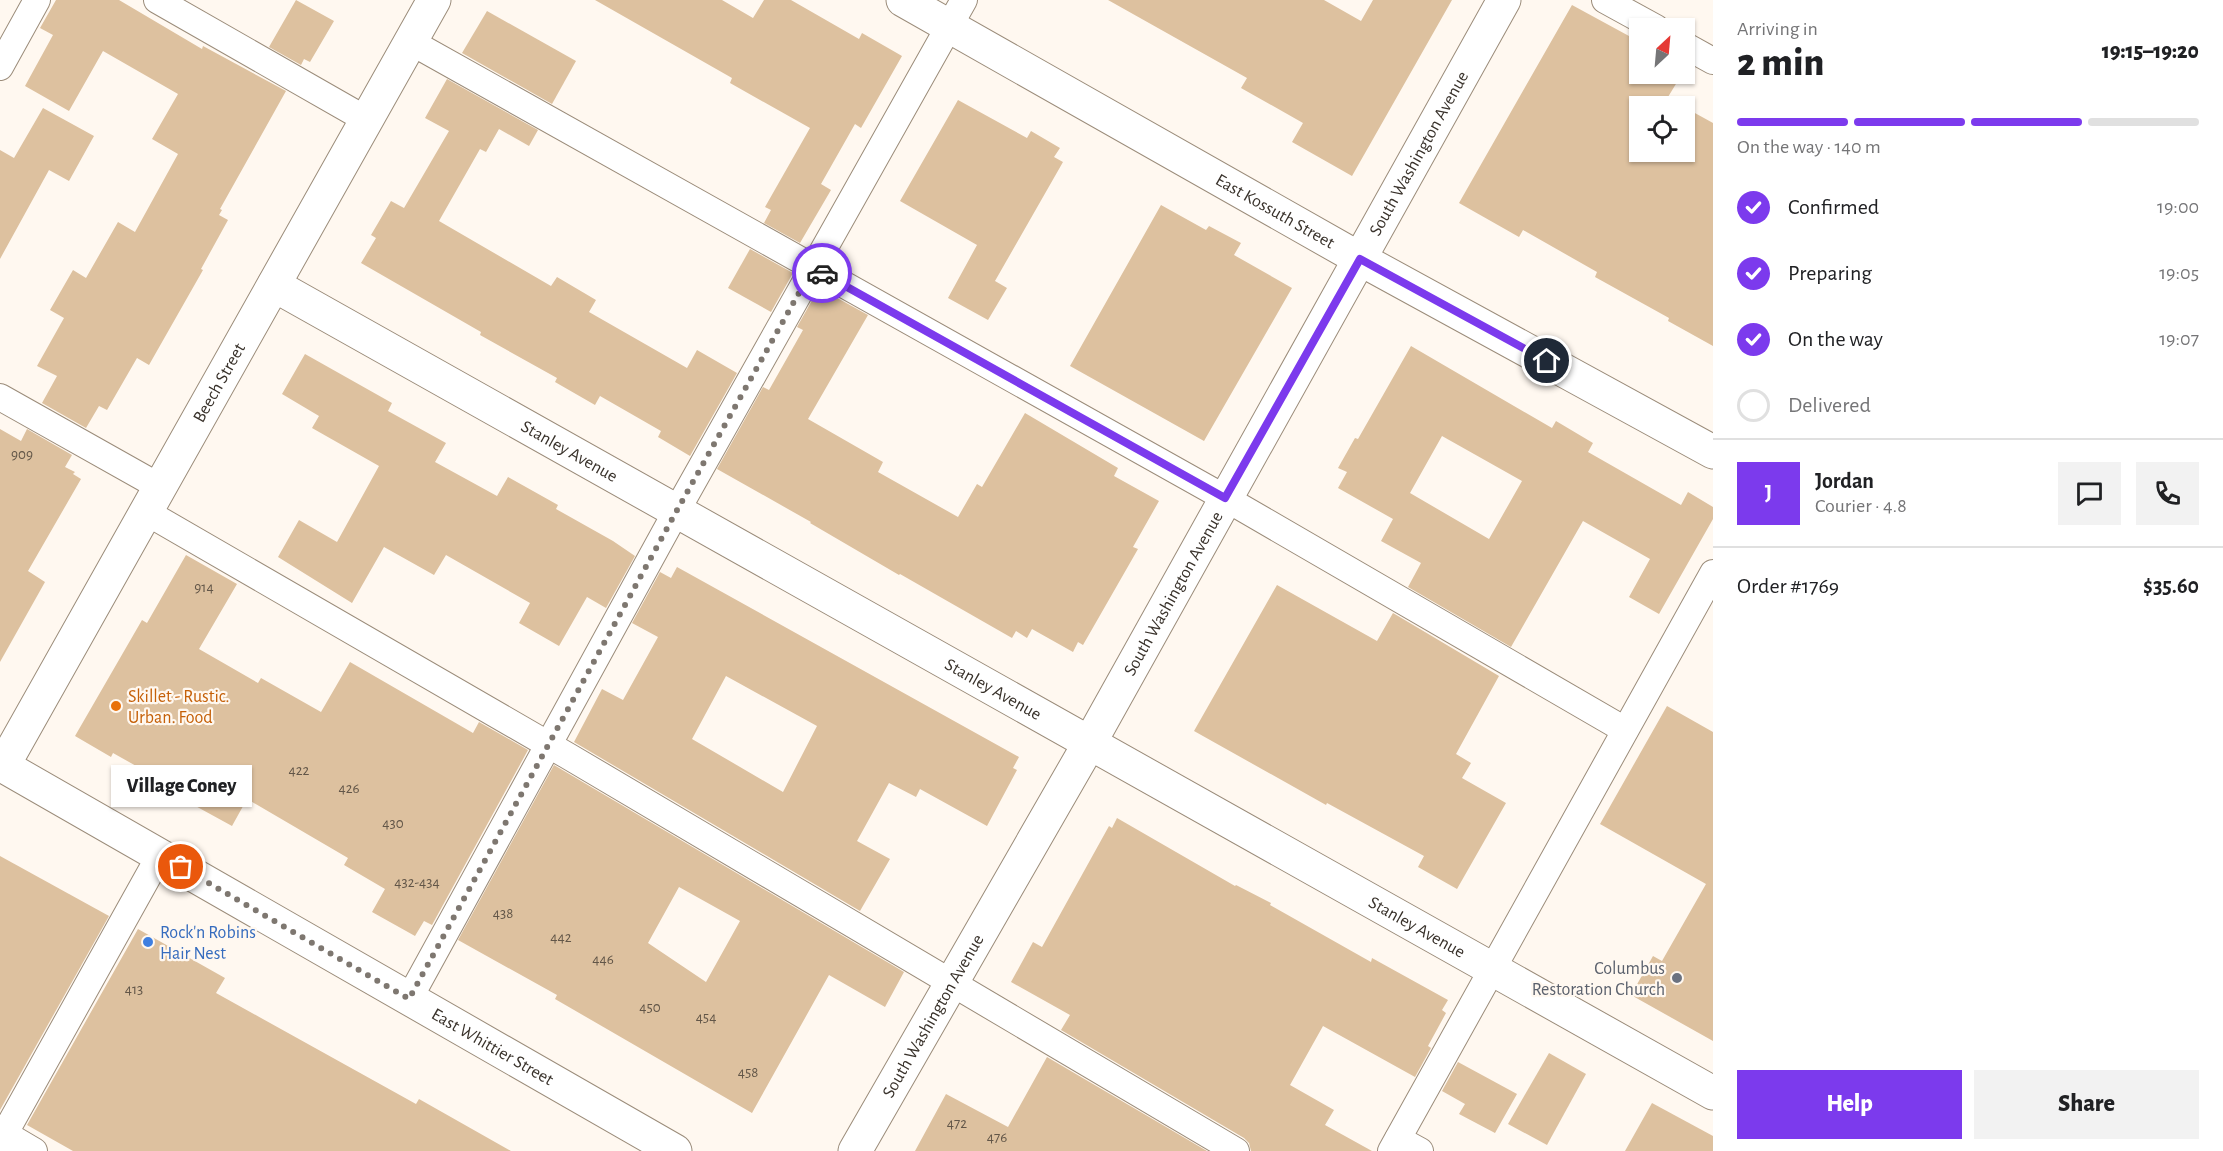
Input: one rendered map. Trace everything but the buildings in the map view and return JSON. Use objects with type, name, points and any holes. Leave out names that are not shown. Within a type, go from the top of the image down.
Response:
[{"type":"street","name":"Beech Street","points":[[2,765],[434,0]]},
{"type":"street","name":"East Kossuth Street","points":[[903,0],[957,13],[1360,259],[1713,452]]},
{"type":"street","name":"South Washington Avenue","points":[[855,1151],[1089,744],[1504,0]]},
{"type":"street","name":"Stanley Avenue","points":[[274,285],[1713,1093]]},
{"type":"street","name":"East Whittier Street","points":[[2,765],[675,1151]]},
{"type":"lane","points":[[0,67],[37,0]]},
{"type":"lane","points":[[157,0],[367,120]]},
{"type":"lane","points":[[1605,0],[1638,18]]},
{"type":"lane","points":[[409,999],[676,512],[957,13]]},
{"type":"lane","points":[[411,42],[1225,498],[1625,730]]},
{"type":"lane","points":[[1695,51],[1713,61]]},
{"type":"lane","points":[[0,397],[153,500],[550,745],[1236,1151]]},
{"type":"lane","points":[[1420,1151],[1395,1145],[1713,573]]},
{"type":"lane","points":[[34,1151],[2,1136],[160,855]]},
{"type":"way so far","points":[[181,867],[409,999],[676,512],[813,268],[822,273]]},
{"type":"place","name":"Skillet - Rustic. Urban. Food","points":[[116,706]]},
{"type":"place","name":"Village Coney","points":[[181,867]]},
{"type":"place","name":"Rock'n Robins Hair Nest","points":[[148,942]]},
{"type":"place","name":"Columbus Restoration Church","points":[[1677,978]]},
{"type":"route","points":[[822,273],[1225,498],[1360,259],[1547,361]]}]
